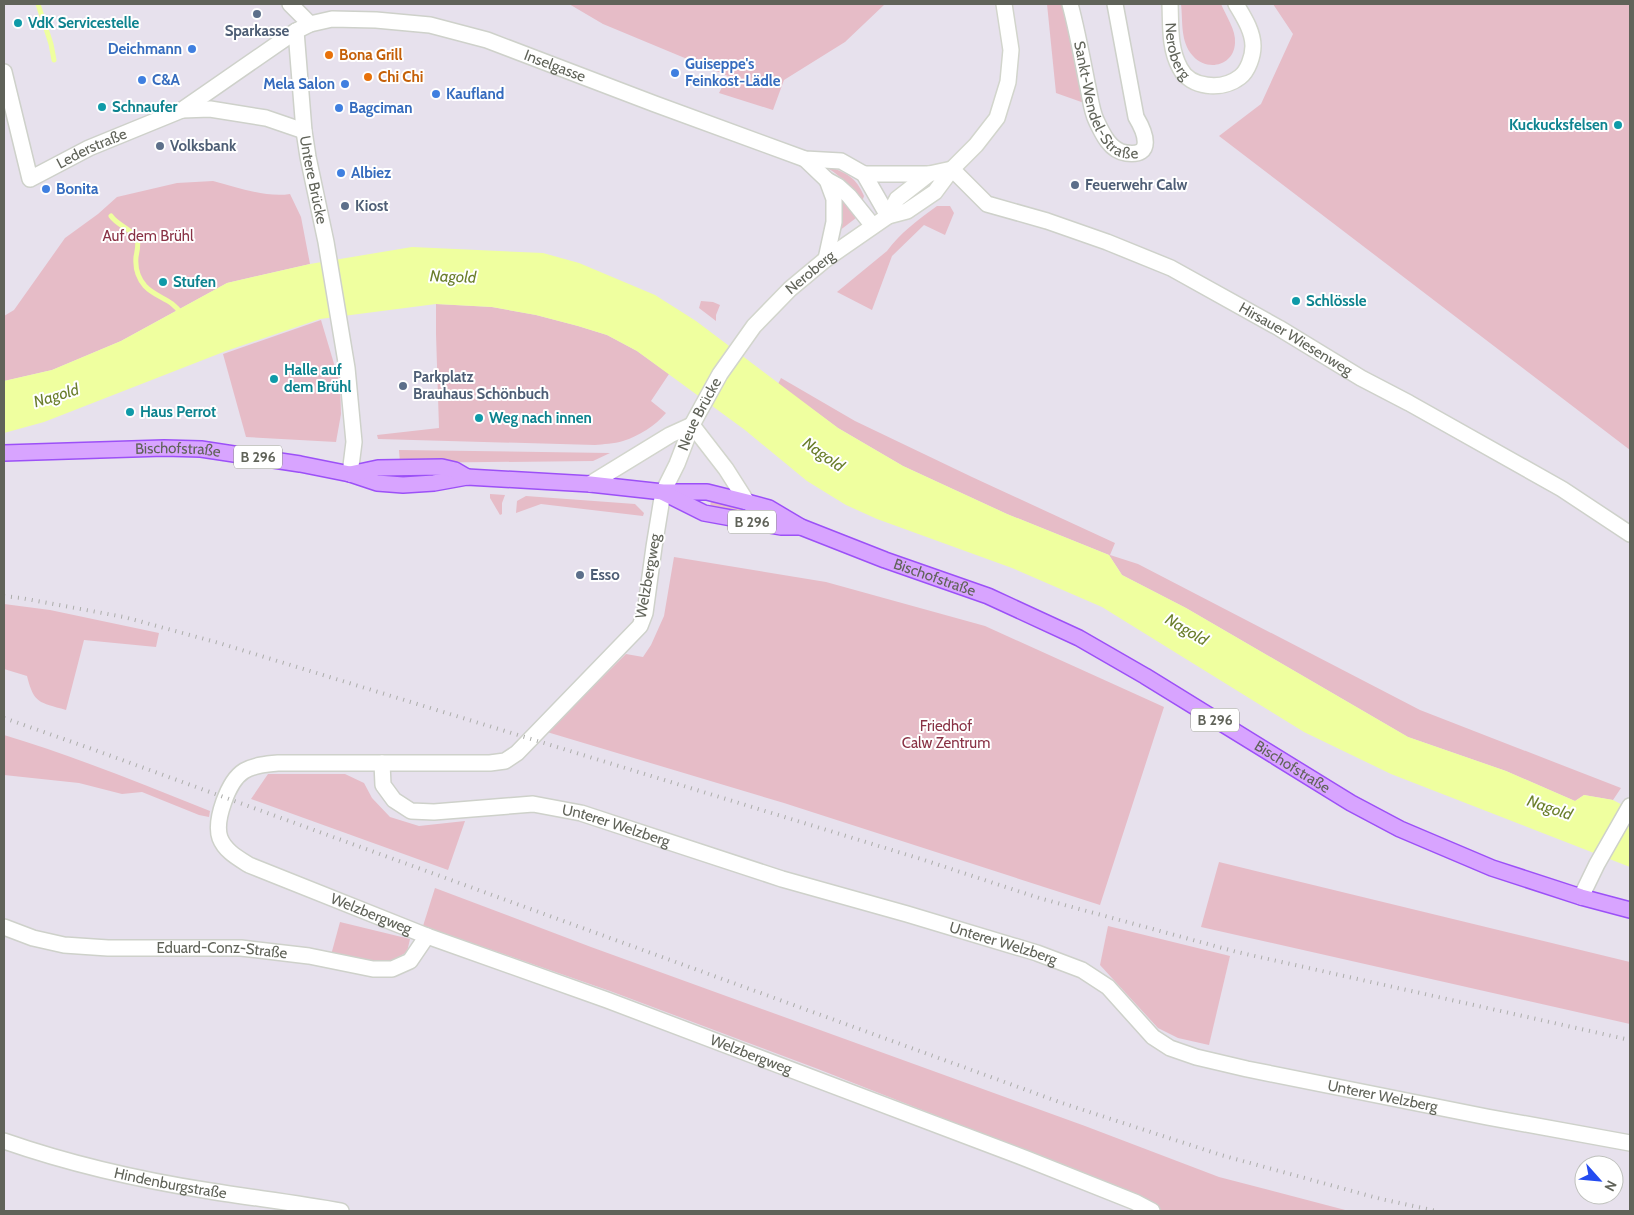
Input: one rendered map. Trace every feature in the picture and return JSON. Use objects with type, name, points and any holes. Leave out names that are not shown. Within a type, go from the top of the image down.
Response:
[{"type":"main road","name":"Bischofstraße","points":[[4,453],[164,448],[201,450],[271,459],[350,474],[377,483],[403,485],[434,483],[466,477],[590,484],[663,492],[707,492],[769,508],[801,527],[885,560],[988,596],[1079,638],[1145,676],[1351,803],[1400,829],[1492,868],[1581,897],[1630,910]]},
{"type":"main road","name":"Bischofstraße","points":[[663,492],[704,512],[781,527],[801,527]]},
{"type":"street","points":[[290,4],[310,24]]},
{"type":"street","name":"Neroberg","points":[[743,340],[790,289],[826,259],[888,216],[907,211],[935,192],[952,169],[976,146],[997,118],[1008,82],[1011,50],[1004,4]]},
{"type":"street","name":"Sankt-Wendel-Straße","points":[[1070,4],[1096,119],[1106,139],[1113,147],[1123,153],[1133,154],[1139,152],[1144,147],[1146,138],[1144,130],[1136,117],[1114,4]]},
{"type":"street","name":"Neroberg","points":[[1170,4],[1172,50],[1180,69],[1192,82],[1208,86],[1225,84],[1241,77],[1250,64],[1253,46],[1248,26],[1236,4]]},
{"type":"street","name":"Inselgasse","points":[[296,31],[310,24],[332,19],[376,20],[430,26],[487,40],[805,159],[841,161],[864,174],[929,174]]},
{"type":"street","name":"Lederstraße","points":[[4,72],[30,179],[89,148],[182,110],[296,31]]},
{"type":"street","name":"Untere Brücke","points":[[296,31],[304,131],[315,196],[326,242],[347,368],[354,442],[350,474]]},
{"type":"street","name":"Lederstraße","points":[[182,110],[210,109],[258,117],[304,131]]},
{"type":"street","name":"Inselgasse","points":[[805,159],[827,180],[838,186],[849,196],[873,226]]},
{"type":"street","name":"Neroberg","points":[[888,216],[897,199],[929,174],[952,169]]},
{"type":"street","name":"Hirsauer Wiesenweg","points":[[952,169],[987,204],[1047,221],[1107,242],[1171,268],[1279,328],[1361,378],[1562,489],[1630,534]]},
{"type":"street","points":[[864,174],[888,216]]},
{"type":"street","name":"Inselgasse","points":[[826,259],[834,222],[834,199],[827,180]]},
{"type":"street","name":"Neue Brücke","points":[[663,492],[677,464],[695,418],[720,374],[743,340]]},
{"type":"street","points":[[590,484],[695,418],[747,502]]},
{"type":"street","name":"Welzbergweg","points":[[663,492],[645,613],[640,626],[517,753],[506,761],[490,763],[278,763],[250,768],[236,779],[229,791],[221,810],[219,821],[220,839],[232,853],[249,864],[427,936],[607,1000],[871,1099],[1099,1187],[1152,1211]]},
{"type":"street","name":"Unterer Welzberg","points":[[382,763],[383,785],[394,800],[411,810],[434,812],[532,804],[581,813],[782,879],[907,914],[1038,954],[1082,970],[1108,987],[1153,1037],[1170,1048],[1196,1057],[1256,1071],[1630,1143]]},
{"type":"street","points":[[1581,897],[1597,864],[1630,807]]},
{"type":"street","name":"Eduard-Conz-Straße","points":[[4,926],[33,938],[64,945],[108,948],[241,948],[309,956],[373,969],[392,969],[410,961],[427,936]]},
{"type":"street","name":"Hindenburgstraße","points":[[4,1141],[40,1154],[92,1168],[208,1191],[341,1211]]},
{"type":"green space","points":[[569,4],[885,4],[845,42],[784,80],[773,110],[719,93],[728,76],[603,24]]},
{"type":"green space","points":[[1047,4],[1067,4],[1087,104],[1056,93]]},
{"type":"green space","points":[[1181,4],[1221,4],[1235,38],[1230,57],[1219,64],[1212,65],[1205,64],[1193,56],[1184,38]]},
{"type":"green space","points":[[1273,4],[1630,4],[1630,450],[1219,136],[1261,104],[1293,34]]},
{"type":"green space","points":[[830,167],[842,172],[855,181],[864,196],[863,199],[859,200],[846,183],[829,169]]},
{"type":"green space","name":"Auf dem Brühl","points":[[213,181],[261,193],[290,194],[301,217],[310,264],[227,283],[121,341],[52,370],[4,381],[4,316],[14,310],[65,238],[98,214],[117,197],[177,183]]},
{"type":"green space","points":[[845,200],[856,218],[839,231],[841,202]]},
{"type":"green space","points":[[937,206],[950,206],[954,213],[945,235],[924,225],[892,256],[872,310],[837,292],[887,251],[910,227]]},
{"type":"green space","points":[[701,301],[720,305],[716,321],[699,308]]},
{"type":"green space","points":[[436,304],[492,307],[536,315],[607,335],[637,351],[669,374],[651,401],[666,413],[652,426],[635,436],[620,442],[595,445],[378,439],[377,435],[439,428]]},
{"type":"green space","points":[[321,320],[340,384],[341,414],[336,442],[246,437],[223,354]]},
{"type":"green space","points":[[781,378],[855,421],[1115,543],[1110,555],[1138,564],[1420,710],[1621,788],[1613,800],[1584,795],[1575,801],[1506,771],[1408,737],[1186,608],[1122,575],[1109,555],[1007,514],[903,466],[838,428],[778,384]]},
{"type":"green space","points":[[399,450],[610,453],[593,461],[400,463]]},
{"type":"green space","points":[[490,494],[505,495],[502,503],[502,514],[500,515],[490,498]]},
{"type":"green space","points":[[526,496],[635,504],[644,513],[643,516],[541,504],[516,513],[517,501]]},
{"type":"green space","points":[[711,500],[771,516],[769,521],[710,507]]},
{"type":"green space","name":"Friedhof Calw Zentrum","points":[[674,557],[826,582],[985,626],[1164,707],[1100,905],[784,803],[547,732],[626,654],[643,657],[651,645],[664,616]]},
{"type":"green space","points":[[4,604],[50,610],[159,633],[156,647],[84,640],[66,710],[39,701],[32,692],[27,676],[4,669]]},
{"type":"green space","points":[[4,735],[82,761],[210,811],[209,817],[199,815],[142,792],[122,794],[79,783],[4,775]]},
{"type":"green space","points":[[268,774],[345,774],[364,783],[372,798],[390,817],[419,826],[465,821],[448,870],[251,799]]},
{"type":"green space","points":[[1219,862],[1630,962],[1630,1024],[1201,927]]},
{"type":"green space","points":[[435,888],[591,947],[1085,1126],[1219,1177],[1349,1211],[1159,1211],[1138,1195],[818,1069],[610,991],[423,926]]},
{"type":"green space","points":[[340,922],[410,939],[407,952],[390,962],[372,964],[331,955]]},
{"type":"green space","points":[[1108,926],[1230,956],[1209,1045],[1178,1038],[1158,1028],[1100,965]]},
{"type":"water","name":"Nagold","points":[[412,247],[543,253],[579,263],[655,295],[696,321],[838,428],[903,466],[1007,514],[1109,555],[1122,575],[1186,608],[1408,737],[1506,771],[1575,801],[1584,795],[1613,800],[1630,809],[1630,867],[1391,774],[1304,732],[1102,607],[1012,568],[877,519],[846,505],[807,481],[745,430],[637,351],[607,335],[578,326],[536,315],[492,307],[436,304],[320,319],[226,351],[44,422],[4,433],[4,381],[52,370],[121,341],[227,283],[310,264]]},
{"type":"waterway","points":[[38,4],[51,44],[54,60]]},
{"type":"waterway","points":[[111,216],[137,239],[136,265],[139,276],[145,286],[174,305],[181,314]]},
{"type":"railway","points":[[4,596],[124,617],[219,643],[921,859],[1039,898],[1237,952],[1630,1040]]},
{"type":"railway","points":[[4,718],[1062,1103],[1221,1155],[1381,1199],[1436,1211]]},
{"type":"place","name":"Sparkasse","points":[[257,14]]},
{"type":"place","name":"VdK Servicestelle","points":[[18,23]]},
{"type":"place","name":"Deichmann","points":[[192,49]]},
{"type":"place","name":"Bona Grill","points":[[329,55]]},
{"type":"place","name":"Guiseppe's Feinkost-Lädle","points":[[675,73]]},
{"type":"place","name":"Chi Chi","points":[[368,77]]},
{"type":"place","name":"C&A","points":[[142,80]]},
{"type":"place","name":"Mela Salon","points":[[345,84]]},
{"type":"place","name":"Kaufland","points":[[436,94]]},
{"type":"place","name":"Schnaufer","points":[[102,107]]},
{"type":"place","name":"Bagciman","points":[[339,108]]},
{"type":"place","name":"Kuckucksfelsen","points":[[1618,125]]},
{"type":"place","name":"Volksbank","points":[[160,146]]},
{"type":"place","name":"Albiez","points":[[341,173]]},
{"type":"place","name":"Feuerwehr Calw","points":[[1075,185]]},
{"type":"place","name":"Bonita","points":[[46,189]]},
{"type":"place","name":"Kiost","points":[[345,206]]},
{"type":"place","name":"Stufen","points":[[163,282]]},
{"type":"place","name":"Schlössle","points":[[1296,301]]},
{"type":"place","name":"Halle auf dem Brühl","points":[[274,379]]},
{"type":"place","name":"Parkplatz Brauhaus Schönbuch","points":[[403,386]]},
{"type":"place","name":"Haus Perrot","points":[[130,412]]},
{"type":"place","name":"Weg nach innen","points":[[479,418]]},
{"type":"place","name":"Esso","points":[[580,575]]}]
